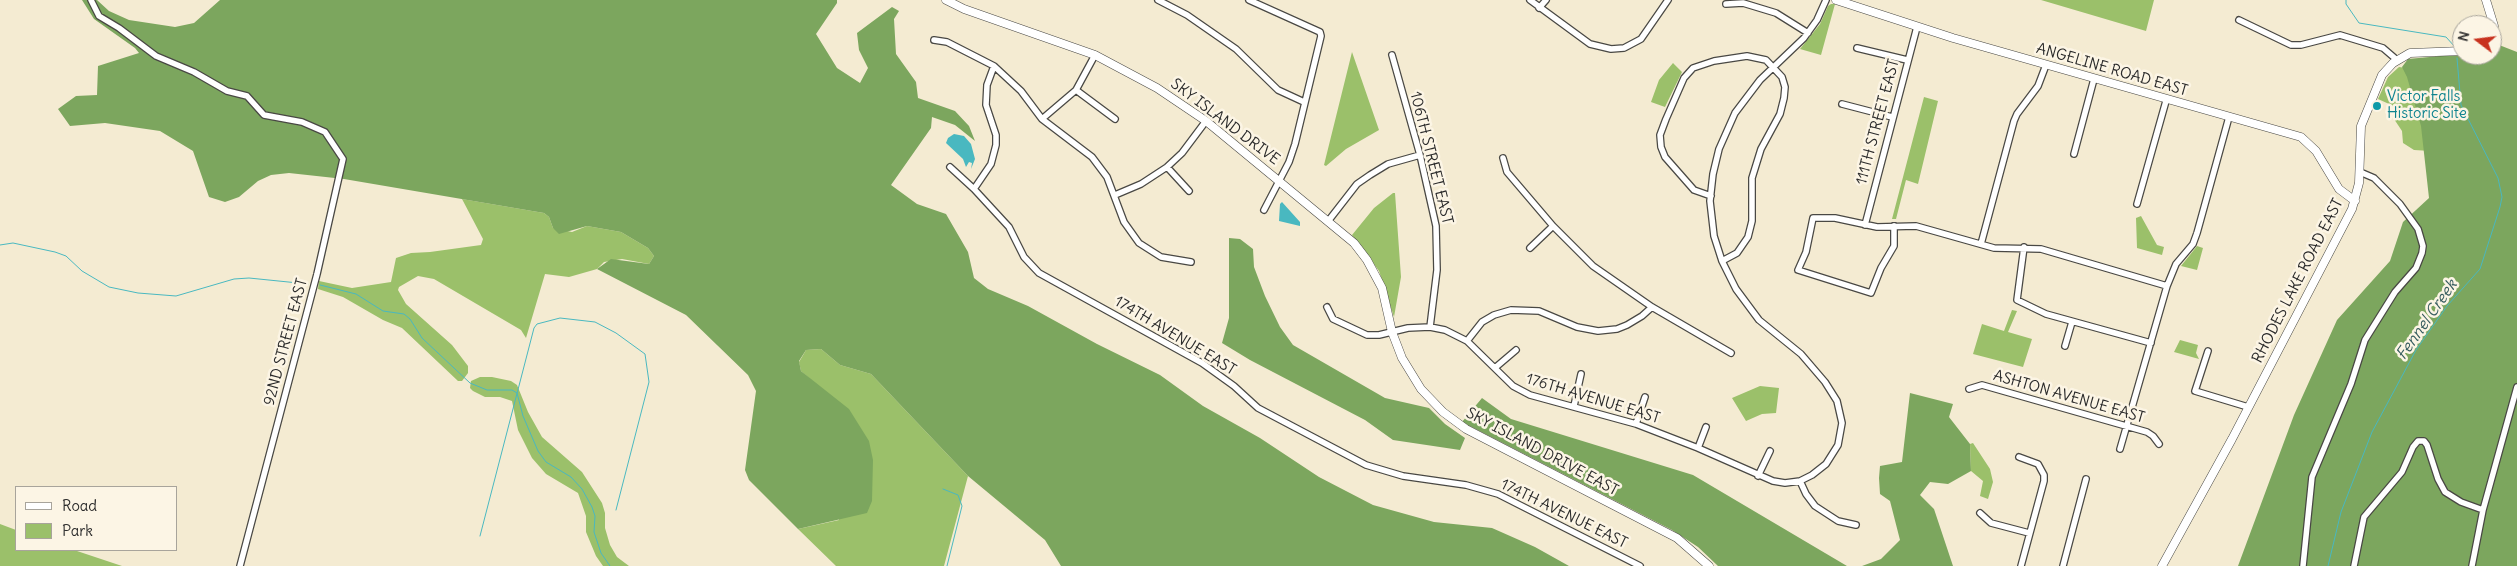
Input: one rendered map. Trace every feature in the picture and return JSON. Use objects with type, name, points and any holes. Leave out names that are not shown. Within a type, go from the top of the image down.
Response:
[{"type":"street","name":"92ND STREET EAST","points":[[91,0],[96,14],[129,34],[156,56],[194,72],[227,91],[247,96],[264,115],[302,122],[328,134],[343,162],[317,274],[240,566]]},
{"type":"street","name":"SKY ISLAND DRIVE","points":[[946,0],[964,9],[1095,55],[1157,88],[1206,121],[1329,220],[1354,243],[1382,288],[1392,332]]},
{"type":"street","points":[[1158,0],[1187,15],[1236,49],[1278,90],[1304,102]]},
{"type":"street","points":[[1249,0],[1320,32],[1321,40],[1295,144],[1264,210]]},
{"type":"street","points":[[1530,0],[1590,44],[1605,49],[1619,49],[1636,42],[1646,34],[1668,0]]},
{"type":"street","points":[[1540,8],[1546,0]]},
{"type":"street","points":[[1826,0],[1808,33],[1742,101],[1729,124],[1719,149],[1713,174],[1711,196],[1714,236],[1722,260],[1747,306],[1771,331],[1801,354],[1825,382],[1837,401],[1842,423],[1838,445],[1822,469],[1800,481],[1806,494],[1815,506],[1838,521],[1856,525]]},
{"type":"street","name":"ANGELINE ROAD EAST","points":[[1836,0],[1917,27],[2166,101],[2306,140],[2316,151],[2339,190],[2355,201]]},
{"type":"street","points":[[2486,0],[2491,15]]},
{"type":"street","points":[[1726,4],[1751,3],[1782,16],[1808,33]]},
{"type":"street","points":[[2239,20],[2294,46],[2340,35],[2383,48],[2397,60]]},
{"type":"street","name":"111TH STREET EAST","points":[[1865,225],[1917,27]]},
{"type":"street","points":[[934,40],[947,42],[994,66],[1021,91],[1042,119],[1082,148],[1099,165],[1115,195],[1124,222],[1139,243],[1161,257],[1191,262]]},
{"type":"street","points":[[1857,48],[1907,60]]},
{"type":"street","name":"RHODES LAKE ROAD EAST","points":[[2162,566],[2324,264],[2355,201],[2360,172],[2362,121],[2382,75],[2397,60],[2410,53],[2452,51]]},
{"type":"street","points":[[1042,119],[1076,90],[1095,55]]},
{"type":"street","name":"106TH STREET EAST","points":[[1392,55],[1420,154],[1437,240],[1437,270],[1430,327]]},
{"type":"street","points":[[1711,196],[1694,190],[1668,161],[1661,147],[1660,135],[1684,78],[1693,68],[1704,63],[1747,56],[1762,58],[1774,67],[1784,82],[1784,98],[1780,114],[1762,149],[1752,178],[1750,229],[1741,249],[1730,258],[1722,260]]},
{"type":"street","points":[[1981,244],[2014,121],[2038,86],[2046,65]]},
{"type":"street","points":[[950,167],[974,189],[987,172],[996,145],[996,135],[986,105],[987,85],[994,66]]},
{"type":"street","points":[[2074,154],[2094,79]]},
{"type":"street","points":[[1076,90],[1115,119]]},
{"type":"street","points":[[2137,204],[2166,101]]},
{"type":"street","points":[[1842,104],[1892,117]]},
{"type":"street","points":[[2120,448],[2167,286],[2176,264],[2190,249],[2197,234],[2229,117]]},
{"type":"street","points":[[1115,195],[1141,184],[1167,167],[1182,153],[1206,121]]},
{"type":"street","points":[[1329,220],[1358,184],[1370,175],[1388,164],[1420,154]]},
{"type":"street","points":[[1503,158],[1507,172],[1553,226],[1593,266],[1652,307],[1731,352]]},
{"type":"street","points":[[1167,167],[1189,191]]},
{"type":"street","points":[[2303,566],[2312,476],[2351,384],[2365,340],[2395,292],[2416,268],[2422,253],[2418,230],[2400,204],[2374,178],[2360,172]]},
{"type":"street","name":"174TH AVENUE EAST","points":[[974,189],[1009,227],[1024,257],[1039,272],[1202,363],[1234,386],[1258,408],[1366,465],[1403,476],[1457,483],[1498,494],[1640,566]]},
{"type":"street","points":[[1894,226],[1894,246],[1871,293],[1798,270],[1808,244],[1814,218],[1835,218],[1865,225],[1916,226],[1999,248],[2024,247],[2042,250],[2167,286]]},
{"type":"street","points":[[1530,248],[1553,226]]},
{"type":"street","points":[[2024,247],[2017,300],[2046,314],[2150,343]]},
{"type":"street","name":"176TH AVENUE EAST","points":[[1327,307],[1333,320],[1356,332],[1367,335],[1408,328],[1430,327],[1445,330],[1467,341],[1496,367],[1501,375],[1522,391],[1545,400],[1574,406],[1636,424],[1698,448],[1758,476],[1779,482],[1800,481]]},
{"type":"street","points":[[1467,341],[1482,322],[1494,315],[1511,310],[1540,311],[1577,327],[1598,331],[1617,329],[1642,316],[1652,307]]},
{"type":"street","points":[[2065,346],[2072,322]]},
{"type":"street","name":"SKY ISLAND DRIVE EAST","points":[[1392,332],[1402,358],[1421,389],[1453,420],[1466,429],[1671,535],[1691,548],[1709,566]]},
{"type":"street","points":[[1496,367],[1516,350]]},
{"type":"street","points":[[2208,351],[2195,392],[2248,407]]},
{"type":"street","points":[[1574,406],[1582,374]]},
{"type":"street","name":"ASHTON AVENUE EAST","points":[[1969,390],[1982,385],[2153,436],[2158,444]]},
{"type":"street","points":[[2472,566],[2482,525],[2483,510],[2517,387]]},
{"type":"street","points":[[1636,424],[1645,397]]},
{"type":"street","points":[[1698,448],[1706,427]]},
{"type":"street","points":[[2354,566],[2364,517],[2402,472],[2413,447],[2418,441],[2424,441],[2427,445],[2438,479],[2445,492],[2461,502],[2483,510]]},
{"type":"street","points":[[1758,476],[1770,451]]},
{"type":"street","points":[[2019,457],[2038,464],[2044,475],[2021,566]]},
{"type":"street","points":[[2063,566],[2086,479]]},
{"type":"street","points":[[1980,513],[1991,523],[2030,533]]},
{"type":"green space","points":[[82,0],[97,0],[109,11],[129,20],[175,27],[194,23],[220,0],[837,0],[837,3],[816,34],[837,68],[860,83],[868,68],[859,50],[857,33],[892,7],[899,11],[894,19],[896,54],[916,82],[918,98],[955,111],[969,126],[975,141],[955,125],[932,117],[931,128],[891,185],[917,204],[946,214],[968,252],[974,278],[988,289],[1028,306],[1097,344],[1160,375],[1203,406],[1260,438],[1319,477],[1373,505],[1434,522],[1492,528],[1535,547],[1569,566],[1061,566],[1045,540],[968,476],[871,374],[840,365],[821,349],[806,350],[799,361],[801,371],[849,409],[869,441],[873,460],[872,501],[867,513],[798,529],[749,480],[745,470],[756,391],[748,375],[686,315],[597,269],[611,259],[649,264],[654,256],[648,248],[621,232],[587,226],[559,234],[553,228],[549,217],[544,213],[344,179],[289,173],[271,175],[258,181],[239,197],[225,202],[209,197],[193,151],[160,131],[105,123],[70,126],[58,109],[76,96],[97,95],[98,66],[139,53],[135,48],[94,19]]},
{"type":"green space","points":[[2041,0],[2154,0],[2146,31]]},
{"type":"green space","points":[[1835,4],[1821,55],[1800,49],[1820,24],[1828,6]]},
{"type":"green space","points":[[2502,46],[2517,52],[2517,566],[2238,566],[2294,415],[2337,320],[2390,261],[2403,222],[2429,198],[2421,126],[2407,77],[2402,67],[2408,59],[2452,56],[2452,65],[2502,65]]},
{"type":"green space","points":[[1352,52],[1379,130],[1346,149],[1326,166],[1324,165]]},
{"type":"green space","points":[[1673,63],[1682,72],[1665,107],[1651,102],[1659,80]]},
{"type":"green space","points":[[2399,67],[2413,69],[2431,151],[2414,150],[2403,143],[2402,131],[2394,119],[2398,108],[2378,99],[2388,77]]},
{"type":"green space","points":[[1924,97],[1938,101],[1918,184],[1906,180],[1896,219],[1892,219]]},
{"type":"green space","points":[[1395,193],[1401,277],[1394,317],[1379,271],[1352,235],[1374,208]]},
{"type":"green space","points":[[462,199],[544,213],[549,217],[553,228],[572,232],[587,226],[621,232],[648,248],[654,256],[649,264],[622,259],[604,262],[597,269],[569,277],[545,274],[526,338],[521,330],[434,279],[418,276],[399,287],[398,290],[406,304],[452,345],[468,366],[468,373],[462,381],[458,381],[402,328],[383,320],[343,297],[318,289],[319,281],[352,288],[391,282],[396,258],[411,253],[481,245],[483,239]]},
{"type":"green space","points":[[2141,216],[2157,245],[2164,247],[2162,255],[2137,248],[2136,218]]},
{"type":"green space","points":[[1229,238],[1240,239],[1253,249],[1254,267],[1265,296],[1280,327],[1293,345],[1385,398],[1429,408],[1445,424],[1465,438],[1460,450],[1393,440],[1365,420],[1250,360],[1222,343],[1229,318]]},
{"type":"green space","points":[[2197,246],[2203,248],[2197,270],[2181,266]]},
{"type":"green space","points":[[2012,310],[2017,311],[2008,332],[2032,339],[2023,367],[1973,354],[1982,324],[2004,331]]},
{"type":"green space","points":[[2180,340],[2198,345],[2196,353],[2199,359],[2174,352]]},
{"type":"green space","points":[[821,349],[840,365],[871,374],[968,476],[944,566],[836,566],[798,529],[839,520],[818,386],[801,371],[799,362],[806,350]]},
{"type":"green space","points":[[480,377],[492,377],[511,381],[517,385],[528,412],[542,437],[582,472],[602,503],[605,513],[605,528],[610,545],[617,557],[629,566],[603,566],[596,556],[586,532],[586,516],[578,493],[546,474],[532,458],[518,430],[512,401],[500,397],[485,397],[470,388],[471,381]]},
{"type":"green space","points":[[1760,386],[1779,388],[1776,413],[1762,414],[1746,421],[1732,398]]},
{"type":"green space","points":[[1910,393],[1953,404],[1949,417],[1970,444],[1971,471],[1948,484],[1930,482],[1920,495],[1934,509],[1953,566],[1862,566],[1881,559],[1900,540],[1890,501],[1880,494],[1879,478],[1880,466],[1902,462]]},
{"type":"green space","points":[[1482,398],[1511,419],[1693,475],[1847,566],[1718,566],[1698,547],[1672,530],[1462,422]]},
{"type":"green space","points":[[1973,443],[1990,469],[1993,482],[1988,499],[1980,496],[1983,481],[1971,471],[1970,444]]},
{"type":"green space","points":[[0,524],[15,530],[15,551],[77,551],[122,566],[0,566]]},
{"type":"water","points":[[954,134],[964,136],[971,144],[975,159],[971,169],[972,163],[969,162],[966,167],[963,159],[946,143],[948,138]]},
{"type":"water","points":[[1282,202],[1300,222],[1300,226],[1279,221],[1280,204]]},
{"type":"waterway","name":"Fennel Creek","points":[[2346,0],[2346,4],[2359,23],[2446,37],[2452,44]]},
{"type":"waterway","name":"Fennel Creek","points":[[2328,566],[2341,512],[2372,432],[2416,350],[2447,306],[2480,269],[2500,207],[2502,197],[2498,178],[2461,105],[2458,65]]},
{"type":"waterway","points":[[0,245],[13,243],[55,252],[66,256],[82,271],[109,287],[138,293],[176,296],[234,279],[249,278],[308,284]]},
{"type":"waterway","points":[[320,285],[356,294],[383,311],[404,314],[410,319],[422,338],[470,383],[487,390],[512,390],[517,393],[523,416],[538,451],[546,462],[571,477],[582,489],[592,507],[595,516],[594,532],[601,553],[610,566]]},
{"type":"waterway","points":[[480,536],[534,328],[537,324],[560,318],[595,322],[616,333],[645,354],[649,382],[616,510]]},
{"type":"waterway","points":[[943,489],[958,495],[962,506],[947,566]]},
{"type":"place","name":"Victor Falls Historic Site","points":[[2377,106]]}]
